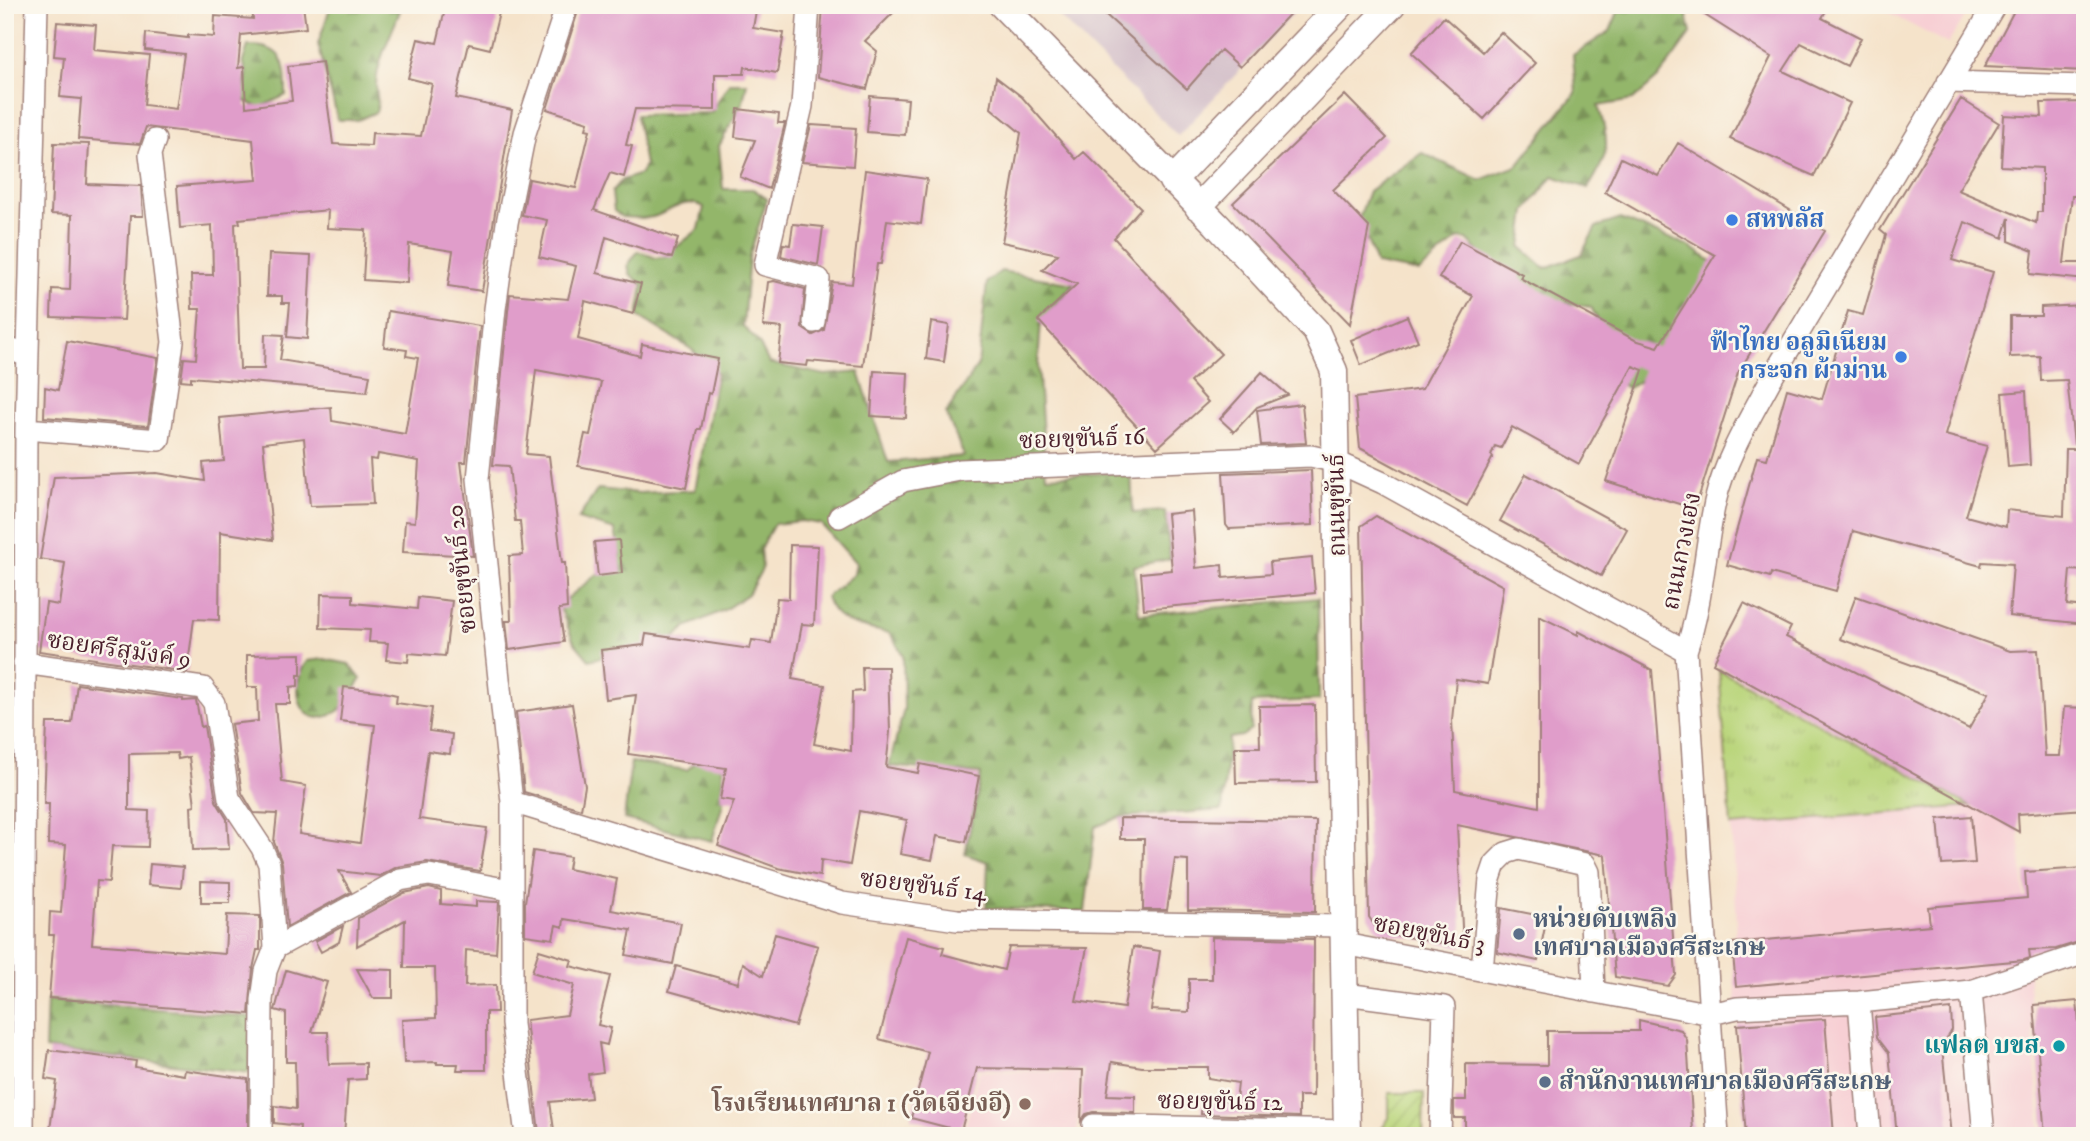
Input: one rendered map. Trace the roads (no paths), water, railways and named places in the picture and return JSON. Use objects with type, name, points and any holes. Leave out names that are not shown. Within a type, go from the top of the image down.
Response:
[{"type":"main road","name":"ถนนขุขันธ์","points":[[1002,5],[1315,331],[1334,371],[1346,1133]]},
{"type":"main road","points":[[1172,181],[1341,5]]},
{"type":"main road","points":[[1198,207],[1392,5]]},
{"type":"street","points":[[17,1126],[14,827],[24,663],[27,356],[37,5]]},
{"type":"street","name":"ซอยขุขันธ์ 20","points":[[526,1136],[512,1024],[512,802],[478,479],[495,309],[507,223],[525,133],[567,5]]},
{"type":"street","points":[[809,5],[802,106],[765,265],[819,279],[814,322]]},
{"type":"street","name":"ถนนกวงเฮง","points":[[1718,1136],[1686,651],[1699,612],[1704,558],[1716,499],[1741,436],[1771,379],[1995,5]]},
{"type":"street","points":[[1948,82],[2085,86]]},
{"type":"street","points":[[26,429],[159,440],[173,342],[150,154],[155,140]]},
{"type":"street","points":[[5,347],[27,356]]},
{"type":"street","name":"ซอยขุขันธ์ 16","points":[[839,517],[902,481],[960,470],[1311,456],[1337,462],[1383,483],[1686,651]]},
{"type":"street","name":"ซอยศรีสุมังค์ 9","points":[[24,663],[203,688],[214,703],[229,798],[262,848],[269,864],[275,948],[266,971],[262,1000],[261,1136]]},
{"type":"street","name":"ซอยขุขันธ์ 14","points":[[512,802],[855,905],[957,920],[1344,935]]},
{"type":"street","points":[[1482,970],[1495,864],[1506,853],[1519,849],[1585,864],[1589,872],[1594,992]]},
{"type":"street","points":[[275,948],[400,880],[429,875],[510,890]]},
{"type":"street","name":"ซอยขุขันธ์ 3","points":[[1344,935],[1482,970],[1711,1014]]},
{"type":"street","points":[[1711,1014],[1737,1008],[1859,1002],[1971,991],[2085,953]]},
{"type":"street","points":[[1971,991],[1984,1136]]},
{"type":"street","points":[[1345,994],[1444,1007],[1440,1136]]},
{"type":"street","points":[[1859,1002],[1870,1136]]},
{"type":"street","name":"ซอยขุขันธ์ 12","points":[[1093,1125],[1346,1133]]},
{"type":"place","name":"สหพลัส","points":[[1732,220]]},
{"type":"place","name":"ฟ้าไทย อลูมิเนียม กระจก ผ้าม่าน","points":[[1901,357]]},
{"type":"place","name":"หน่วยดับเพลิง เทศบาลเมืองศรีสะเกษ","points":[[1519,934]]},
{"type":"place","name":"แฟลต บขส.","points":[[2059,1046]]},
{"type":"place","name":"สำนักงานเทศบาลเมืองศรีสะเกษ","points":[[1545,1082]]},
{"type":"place","name":"โรงเรียนเทศบาล 1 (วัดเจียงอี)","points":[[1025,1104]]}]
